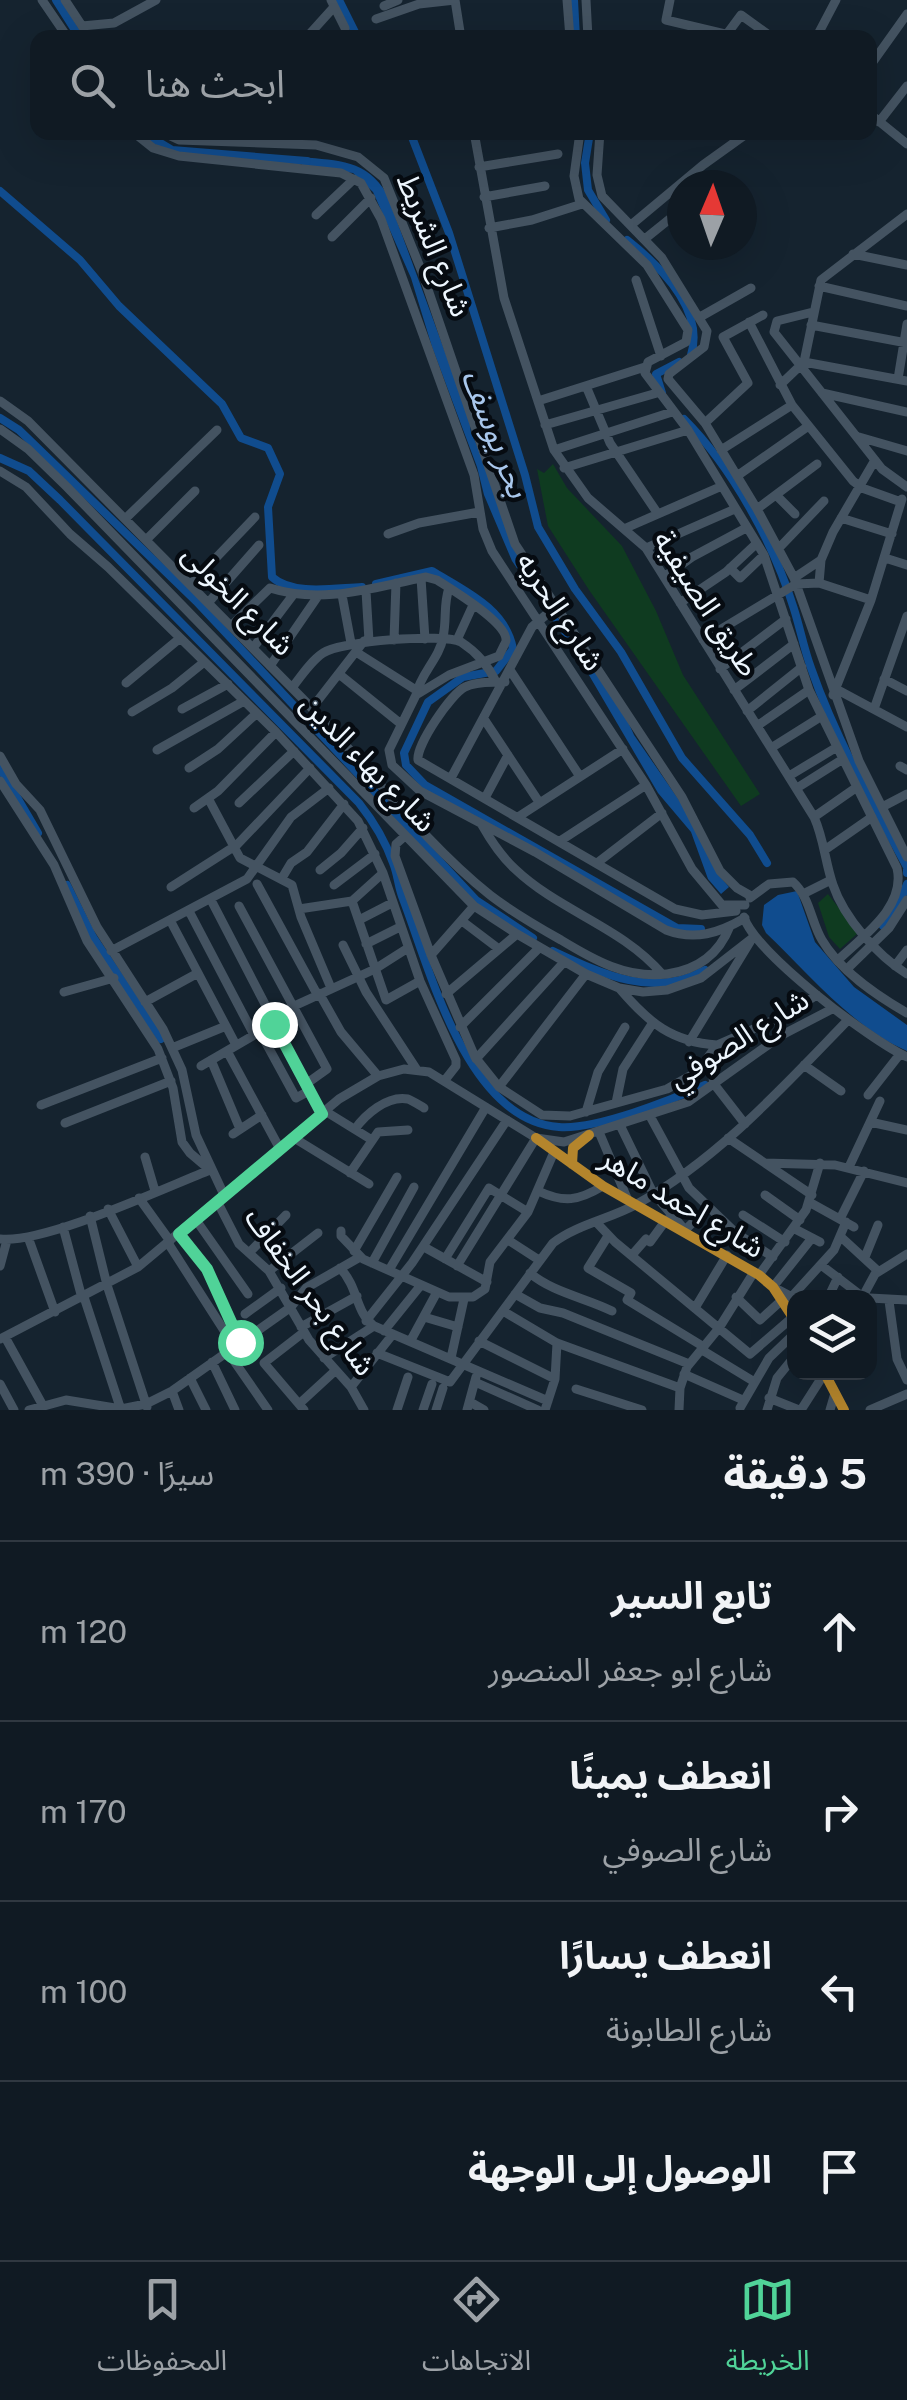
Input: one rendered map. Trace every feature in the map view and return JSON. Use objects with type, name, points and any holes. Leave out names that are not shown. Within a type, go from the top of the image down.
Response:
[{"type":"main road","points":[[572,1164],[573,1148],[594,1133]]},
{"type":"main road","name":"شارع احمد ماهر","points":[[536,1138],[603,1186],[757,1273],[787,1298]]},
{"type":"main road","points":[[828,1380],[844,1410]]},
{"type":"street","points":[[42,0],[63,30]]},
{"type":"street","points":[[65,0],[85,30]]},
{"type":"street","points":[[82,26],[114,23],[156,0]]},
{"type":"street","points":[[384,6],[398,0]]},
{"type":"street","points":[[376,19],[416,5],[455,0],[459,30]]},
{"type":"street","points":[[567,0],[569,30]]},
{"type":"street","points":[[586,0],[588,30]]},
{"type":"street","points":[[670,0],[666,20],[703,30]]},
{"type":"street","points":[[820,30],[836,0]]},
{"type":"street","points":[[312,30],[332,4],[345,30]]},
{"type":"street","points":[[877,56],[907,14]]},
{"type":"street","points":[[730,30],[741,15],[762,30]]},
{"type":"street","points":[[907,86],[879,122],[907,144]]},
{"type":"street","points":[[142,140],[153,148],[179,156],[340,173],[354,179],[316,216]]},
{"type":"street","name":"شارع الشريط","points":[[254,140],[316,145],[364,160],[380,172],[391,189],[515,544],[548,613],[682,797],[720,872],[736,888],[746,907]]},
{"type":"street","points":[[316,145],[317,140]]},
{"type":"street","name":"طريق الصيفية","points":[[475,140],[504,298],[554,450],[588,498],[646,548],[798,788],[826,849],[831,880]]},
{"type":"street","points":[[538,401],[644,367],[686,342],[688,330],[647,265],[582,204],[574,182],[579,140]]},
{"type":"street","points":[[600,140],[598,186],[609,205],[646,238],[708,331],[707,344],[669,374],[668,379],[705,423],[779,548],[795,581],[860,761],[907,856]]},
{"type":"street","points":[[630,225],[737,140]]},
{"type":"street","points":[[479,167],[558,154]]},
{"type":"street","name":"شارع الحريه","points":[[354,179],[371,198],[474,475],[479,512],[492,552],[548,613],[692,868],[717,902],[728,907],[746,907]]},
{"type":"street","points":[[484,197],[545,186]]},
{"type":"street","points":[[332,237],[371,198]]},
{"type":"street","points":[[489,228],[582,204]]},
{"type":"street","points":[[780,385],[802,365],[819,286],[827,274],[907,214]]},
{"type":"street","points":[[646,238],[667,221]]},
{"type":"street","points":[[854,254],[907,265]]},
{"type":"street","points":[[636,280],[662,356]]},
{"type":"street","points":[[819,286],[907,306]]},
{"type":"street","points":[[700,317],[751,288]]},
{"type":"street","points":[[813,312],[777,320],[774,327],[874,460],[906,485],[902,517],[892,534],[834,692]]},
{"type":"street","points":[[705,423],[748,386],[723,337],[763,315]]},
{"type":"street","points":[[749,322],[780,385],[807,426],[859,486],[901,502]]},
{"type":"street","points":[[802,365],[903,380],[907,324]]},
{"type":"street","points":[[810,325],[906,342]]},
{"type":"street","points":[[644,367],[688,430],[764,555],[809,690],[898,868],[900,880],[892,904],[838,960]]},
{"type":"street","points":[[586,386],[615,452],[658,514]]},
{"type":"street","points":[[544,424],[658,392]]},
{"type":"street","points":[[822,393],[907,412]]},
{"type":"street","name":"شارع الخولى","points":[[0,400],[28,421],[126,519],[312,708],[397,805],[477,884],[518,915],[608,965],[631,973],[662,974]]},
{"type":"street","points":[[720,450],[792,405]]},
{"type":"street","points":[[554,450],[672,412]]},
{"type":"street","points":[[736,476],[807,426]]},
{"type":"street","name":"شارع بهاء الدين","points":[[0,429],[67,487],[474,906],[586,974],[619,988],[642,992],[678,988],[700,978],[754,937]]},
{"type":"street","points":[[126,519],[217,430]]},
{"type":"street","points":[[564,468],[688,430]]},
{"type":"street","points":[[856,437],[907,451]]},
{"type":"street","points":[[818,583],[821,560],[874,460]]},
{"type":"street","points":[[757,509],[817,464]]},
{"type":"street","points":[[0,470],[26,487],[228,684],[294,750],[363,828],[383,873],[420,981],[456,1060],[446,1080]]},
{"type":"street","points":[[626,528],[722,486]]},
{"type":"street","points":[[146,540],[196,491]]},
{"type":"street","points":[[776,495],[795,514]]},
{"type":"street","points":[[779,548],[824,501]]},
{"type":"street","points":[[646,548],[735,508]]},
{"type":"street","points":[[388,534],[419,522],[479,512]]},
{"type":"street","points":[[190,585],[255,516]]},
{"type":"street","points":[[841,518],[892,534]]},
{"type":"street","points":[[664,578],[692,557],[746,528]]},
{"type":"street","points":[[680,603],[757,544]]},
{"type":"street","points":[[208,603],[259,545]]},
{"type":"street","points":[[730,568],[740,578],[764,555]]},
{"type":"street","points":[[885,558],[907,565]]},
{"type":"street","points":[[703,640],[778,594],[821,560]]},
{"type":"street","points":[[421,578],[425,639]]},
{"type":"street","points":[[230,626],[267,588],[293,595],[342,595],[432,578],[495,622],[506,636],[498,656],[416,693]]},
{"type":"street","points":[[795,581],[818,583],[870,600]]},
{"type":"street","points":[[394,640],[396,583]]},
{"type":"street","points":[[449,588],[444,603],[444,639],[400,724],[389,756],[392,766],[412,785],[666,930],[694,936],[730,926]]},
{"type":"street","points":[[366,591],[367,641]]},
{"type":"street","points":[[253,648],[293,595]]},
{"type":"street","points":[[312,708],[339,674],[353,648],[342,595]]},
{"type":"street","points":[[270,666],[318,596]]},
{"type":"street","points":[[457,640],[473,605]]},
{"type":"street","points":[[451,778],[500,682],[548,613]]},
{"type":"street","points":[[874,709],[907,616]]},
{"type":"street","points":[[720,669],[786,620]]},
{"type":"street","points":[[126,682],[179,639]]},
{"type":"street","points":[[292,688],[323,652],[353,648],[367,641],[425,639],[457,640],[486,662],[500,682]]},
{"type":"street","points":[[734,690],[794,644]]},
{"type":"street","points":[[353,648],[416,693]]},
{"type":"street","points":[[132,712],[172,688],[203,662]]},
{"type":"street","points":[[747,711],[802,667]]},
{"type":"street","points":[[510,670],[580,775]]},
{"type":"street","points":[[339,674],[400,724]]},
{"type":"street","points":[[884,679],[907,691]]},
{"type":"street","points":[[500,682],[460,690],[421,742],[416,753],[418,760],[675,909],[702,914],[746,907]]},
{"type":"street","points":[[182,709],[228,684]]},
{"type":"street","points":[[757,726],[809,690]]},
{"type":"street","points":[[834,692],[907,727]]},
{"type":"street","points":[[156,750],[244,701]]},
{"type":"street","points":[[188,768],[218,749],[257,714]]},
{"type":"street","points":[[771,748],[822,716]]},
{"type":"street","points":[[484,719],[540,802]]},
{"type":"street","points":[[194,808],[276,732]]},
{"type":"street","points":[[789,776],[837,747]]},
{"type":"street","points":[[518,817],[623,748]]},
{"type":"street","points":[[239,802],[294,750]]},
{"type":"street","points":[[486,798],[508,755]]},
{"type":"street","points":[[0,756],[16,784],[44,816],[111,951],[171,1046],[210,1170]]},
{"type":"street","points":[[798,788],[843,759]]},
{"type":"street","points":[[171,887],[232,848],[310,768]]},
{"type":"street","points":[[0,781],[54,866],[87,940],[160,1053],[171,1081],[182,1142],[210,1170]]},
{"type":"street","points":[[397,805],[412,785]]},
{"type":"street","points":[[560,841],[646,785]]},
{"type":"street","points":[[814,817],[857,787]]},
{"type":"street","points":[[111,951],[247,878],[291,816],[328,788]]},
{"type":"street","points":[[884,806],[907,794]]},
{"type":"street","points":[[208,798],[222,819],[232,848],[256,868],[282,878],[296,891],[299,909],[331,988]]},
{"type":"street","points":[[282,878],[344,804]]},
{"type":"street","points":[[597,862],[662,813]]},
{"type":"street","points":[[826,849],[872,817]]},
{"type":"street","points":[[479,821],[521,875],[631,944],[662,974],[699,964],[769,884],[794,882],[822,941],[838,960],[907,1013]]},
{"type":"street","points":[[320,870],[363,828]]},
{"type":"street","points":[[405,836],[396,844],[395,856],[431,955],[476,1059],[499,1088],[542,1115],[561,1117],[679,1084],[697,1072],[717,1045]]},
{"type":"street","points":[[334,885],[375,854]]},
{"type":"street","points":[[299,909],[352,901],[383,873]]},
{"type":"street","points":[[803,894],[831,880],[844,907],[865,934],[907,974]]},
{"type":"street","points":[[258,884],[341,1032],[378,1076]]},
{"type":"street","points":[[211,900],[323,1113],[372,1140]]},
{"type":"street","points":[[847,970],[874,944],[907,900]]},
{"type":"street","points":[[352,901],[387,1000],[420,981]]},
{"type":"street","points":[[359,920],[392,903]]},
{"type":"street","points":[[239,906],[327,1069],[296,1098],[266,1043]]},
{"type":"street","points":[[431,955],[474,906]]},
{"type":"street","points":[[746,907],[754,937],[832,1010],[904,1055],[868,1095]]},
{"type":"street","points":[[189,911],[254,1035]]},
{"type":"street","points":[[170,920],[226,1026],[232,1048],[280,1149]]},
{"type":"street","points":[[462,920],[500,949]]},
{"type":"street","points":[[366,944],[400,926]]},
{"type":"street","points":[[446,994],[517,934]]},
{"type":"street","points":[[689,1042],[754,937]]},
{"type":"street","points":[[722,942],[732,954]]},
{"type":"street","points":[[343,945],[417,1070]]},
{"type":"street","points":[[262,1115],[236,1132],[206,1063],[254,1035],[291,1006],[375,968],[408,948]]},
{"type":"street","points":[[460,1027],[539,948]]},
{"type":"street","points":[[895,966],[907,950]]},
{"type":"street","points":[[476,1059],[564,962]]},
{"type":"street","points":[[145,1002],[198,973]]},
{"type":"street","points":[[499,1088],[586,974]]},
{"type":"street","points":[[64,992],[114,978]]},
{"type":"street","points":[[619,988],[652,1024],[689,1042],[717,1045],[783,1016],[817,995]]},
{"type":"street","name":"شارع الصوفي","points":[[536,1138],[559,1142],[688,1102],[782,1035],[832,1010]]},
{"type":"street","points":[[456,1360],[480,1341],[539,1260],[561,1237],[653,1193],[680,1175],[745,1124],[847,1021]]},
{"type":"street","points":[[616,1103],[623,1069],[652,1024]]},
{"type":"street","points":[[40,1105],[171,1046],[226,1026]]},
{"type":"street","points":[[586,1112],[598,1072],[626,1026]]},
{"type":"street","points":[[709,1056],[714,1084],[745,1124]]},
{"type":"street","points":[[804,1064],[841,1092]]},
{"type":"street","points":[[397,1177],[357,1254],[306,1288],[290,1307],[172,1391],[146,1407],[100,1408],[66,1400],[34,1408],[2,1338],[138,1267],[351,1090],[390,1071],[417,1070],[446,1080],[536,1138],[458,1266]]},
{"type":"street","points":[[65,1123],[171,1081]]},
{"type":"street","points":[[176,1103],[188,1099]]},
{"type":"street","points":[[355,1130],[370,1111],[400,1100],[408,1099],[424,1108]]},
{"type":"street","points":[[849,1167],[880,1102]]},
{"type":"street","points":[[389,1270],[486,1107]]},
{"type":"street","points":[[650,1116],[680,1175],[736,1232],[773,1257]]},
{"type":"street","points":[[351,1387],[377,1353],[379,1328],[403,1277],[506,1120]]},
{"type":"street","points":[[870,1122],[907,1130]]},
{"type":"street","points":[[620,1125],[653,1193],[685,1230],[708,1207]]},
{"type":"street","points":[[350,1172],[382,1130],[408,1130]]},
{"type":"street","points":[[594,1133],[632,1201]]},
{"type":"street","points":[[294,1138],[368,1184]]},
{"type":"street","points":[[728,1138],[847,1223]]},
{"type":"street","points":[[341,1231],[357,1254],[421,1285],[464,1298],[481,1293],[490,1262],[528,1212],[554,1152]]},
{"type":"street","points":[[145,1158],[155,1191]]},
{"type":"street","points":[[765,1163],[820,1163],[907,1182]]},
{"type":"street","points":[[693,1410],[679,1408],[686,1369],[719,1328],[736,1297],[798,1224],[820,1163]]},
{"type":"street","points":[[0,1266],[4,1239],[28,1238],[210,1170]]},
{"type":"street","name":"شارع بحر الخفاف","points":[[210,1170],[235,1238],[281,1288],[302,1330],[351,1387],[364,1410]]},
{"type":"street","points":[[797,1290],[841,1238],[864,1171]]},
{"type":"street","points":[[538,1191],[559,1200],[572,1200],[603,1186]]},
{"type":"street","points":[[372,1263],[414,1188]]},
{"type":"street","points":[[446,1259],[490,1188],[528,1212]]},
{"type":"street","points":[[765,1195],[816,1240],[773,1287]]},
{"type":"street","points":[[138,1198],[172,1240],[268,1410]]},
{"type":"street","points":[[108,1210],[138,1267]]},
{"type":"street","points":[[743,1215],[785,1242]]},
{"type":"street","points":[[90,1216],[107,1285],[146,1407]]},
{"type":"street","points":[[249,1253],[286,1216]]},
{"type":"street","points":[[196,1220],[248,1294]]},
{"type":"street","points":[[632,1255],[646,1239],[650,1242],[666,1220]]},
{"type":"street","points":[[596,1222],[751,1354],[787,1324]]},
{"type":"street","points":[[865,1257],[878,1225]]},
{"type":"street","points":[[63,1226],[121,1409]]},
{"type":"street","points":[[268,1271],[318,1233]]},
{"type":"street","points":[[608,1236],[588,1268],[630,1294],[627,1300],[753,1382]]},
{"type":"street","points":[[28,1238],[55,1312]]},
{"type":"street","points":[[841,1238],[878,1271]]},
{"type":"street","points":[[172,1240],[207,1269],[233,1346]]},
{"type":"street","points":[[508,1240],[539,1260]]},
{"type":"street","points":[[424,1247],[487,1282]]},
{"type":"street","points":[[695,1308],[727,1254]]},
{"type":"street","points":[[868,1290],[878,1271],[907,1254]]},
{"type":"street","points":[[821,1265],[856,1290]]},
{"type":"street","points":[[340,1268],[379,1328],[478,1370],[544,1407]]},
{"type":"street","points":[[530,1273],[546,1285],[612,1311]]},
{"type":"street","points":[[832,1290],[838,1277]]},
{"type":"street","points":[[324,1358],[379,1328],[421,1285]]},
{"type":"street","points":[[245,1314],[281,1288]]},
{"type":"street","points":[[411,1340],[437,1292]]},
{"type":"street","points":[[515,1294],[686,1369],[741,1404],[775,1351],[787,1340]]},
{"type":"street","points":[[336,1370],[302,1407],[264,1363],[302,1330],[357,1296]]},
{"type":"street","points":[[736,1297],[760,1320],[787,1300]]},
{"type":"street","points":[[377,1353],[448,1382],[456,1360],[464,1298]]},
{"type":"street","points":[[877,1299],[907,1300]]},
{"type":"street","points":[[889,1301],[907,1380]]},
{"type":"street","points":[[502,1311],[557,1344],[680,1388]]},
{"type":"street","points":[[424,1317],[458,1327]]},
{"type":"street","points":[[480,1341],[555,1379]]},
{"type":"street","points":[[544,1407],[555,1379],[557,1344]]},
{"type":"street","points":[[212,1362],[235,1410]]},
{"type":"street","points":[[766,1410],[787,1364]]},
{"type":"street","points":[[478,1370],[469,1406],[484,1410]]},
{"type":"street","points":[[190,1378],[206,1410]]},
{"type":"street","points":[[396,1410],[408,1378]]},
{"type":"street","points":[[769,1398],[800,1410],[819,1380]]},
{"type":"street","points":[[475,1382],[544,1407]]},
{"type":"street","points":[[0,1384],[14,1410]]},
{"type":"street","points":[[423,1410],[438,1386],[436,1410]]},
{"type":"street","points":[[576,1390],[642,1410]]},
{"type":"street","points":[[172,1391],[180,1410]]},
{"type":"street","points":[[830,1410],[835,1393]]},
{"type":"street","points":[[870,1410],[907,1394]]},
{"type":"street","points":[[600,1410],[603,1398]]},
{"type":"green space","points":[[553,464],[567,488],[622,546],[683,675],[760,794],[741,806],[548,526],[537,469],[544,473]]},
{"type":"green space","points":[[828,894],[858,933],[840,949],[829,937],[818,903]]},
{"type":"water","points":[[302,157],[340,161],[361,168],[387,194],[509,536],[566,631],[594,666],[622,708],[634,735],[688,813],[717,873],[729,887],[721,894],[708,879],[691,832],[658,793],[583,665],[512,561],[484,495],[411,278],[373,192],[353,173],[302,166]]},
{"type":"water","points":[[797,891],[815,942],[854,987],[907,1025],[907,1051],[850,1014],[766,933],[762,925],[764,905],[778,895]]},
{"type":"waterway","name":"بحر يوسف","points":[[56,0],[75,30]]},
{"type":"waterway","points":[[339,0],[354,30]]},
{"type":"waterway","points":[[574,0],[576,30]]},
{"type":"waterway","name":"بحر يوسف","points":[[155,140],[172,150],[307,161]]},
{"type":"waterway","points":[[413,140],[449,233],[538,527],[575,589],[621,652],[682,758],[750,835],[767,863]]},
{"type":"waterway","points":[[589,140],[585,163],[588,190],[606,220]]},
{"type":"waterway","points":[[0,191],[80,260],[119,306],[222,404],[241,438],[268,448],[280,474],[268,507],[272,577],[303,589],[362,587]]},
{"type":"waterway","points":[[627,240],[653,262],[686,305],[694,338],[691,355]]},
{"type":"waterway","points":[[662,393],[656,374],[679,362]]},
{"type":"waterway","points":[[0,418],[19,430],[196,601],[476,900],[533,938]]},
{"type":"waterway","points":[[684,419],[735,483],[763,533],[786,584],[831,719],[907,873]]},
{"type":"waterway","points":[[0,458],[29,471],[60,500],[359,803],[390,855],[426,963],[457,1037],[476,1071],[500,1099],[527,1118],[575,1127],[633,1113],[705,1085]]},
{"type":"waterway","points":[[376,584],[432,571],[493,612],[509,635],[513,649],[496,671],[463,677],[428,702],[404,753],[406,765],[425,785],[677,928],[701,929]]},
{"type":"waterway","points":[[0,768],[38,833]]},
{"type":"waterway","points":[[883,926],[907,884]]},
{"type":"waterway","points":[[67,885],[93,937],[161,1039]]},
{"type":"waterway","points":[[553,951],[609,975],[647,983],[686,978],[705,970]]},
{"type":"route","points":[[240,1342],[207,1269],[179,1234],[322,1114],[274,1024]]}]
